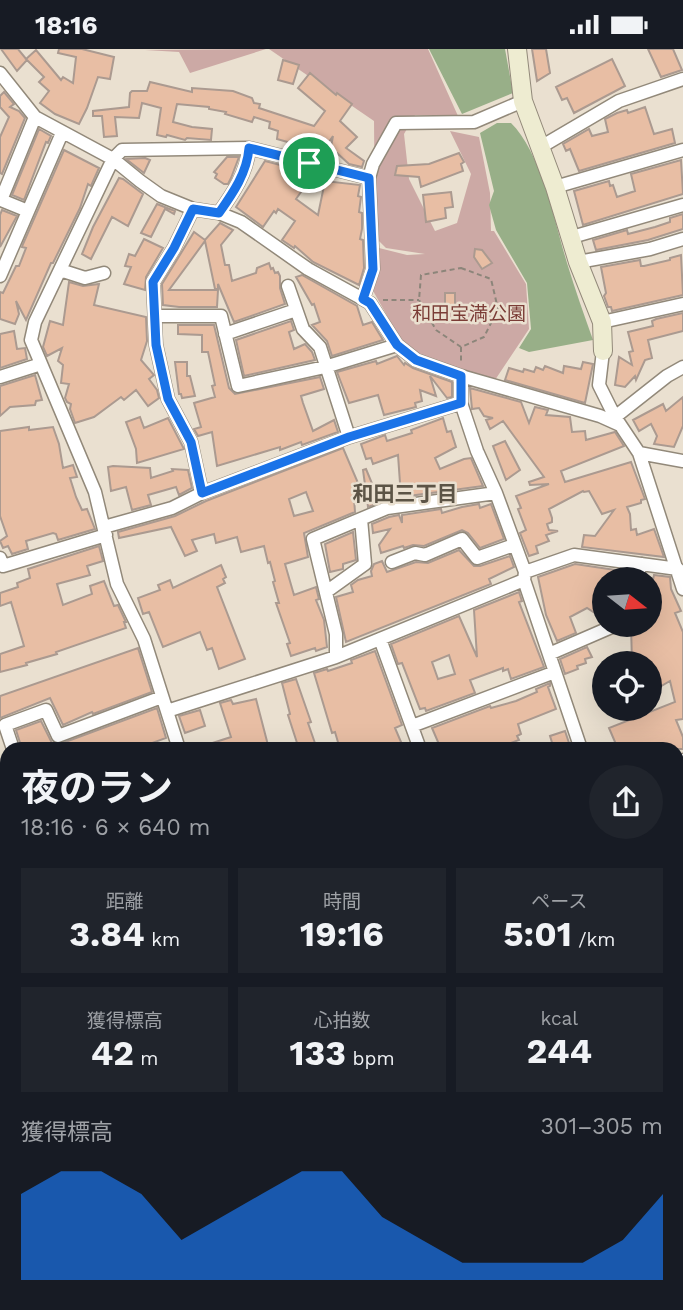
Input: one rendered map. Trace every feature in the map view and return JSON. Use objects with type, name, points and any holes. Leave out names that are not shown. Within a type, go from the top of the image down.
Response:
[{"type":"street","points":[[517,49],[523,101],[555,187],[578,262],[602,323],[603,351],[599,384],[617,421],[639,453],[682,586]]},
{"type":"street","points":[[0,73],[35,117],[114,159],[161,196],[193,209],[219,213],[241,222],[308,269],[370,303],[397,345],[416,360],[461,376],[617,421]]},
{"type":"street","points":[[539,148],[618,101],[683,79]]},
{"type":"street","points":[[363,299],[373,269],[369,178],[373,164],[396,123],[474,122],[523,101]]},
{"type":"street","points":[[28,211],[1,200],[35,117]]},
{"type":"street","points":[[0,276],[62,133]]},
{"type":"street","points":[[174,742],[167,711],[144,639],[117,584],[95,492],[31,340],[35,322],[114,159],[122,150],[249,148],[369,178]]},
{"type":"street","points":[[219,213],[238,184],[248,161],[249,148]]},
{"type":"street","points":[[555,187],[683,151]]},
{"type":"street","points":[[572,237],[683,205]]},
{"type":"street","points":[[193,209],[153,282],[156,345],[168,399],[191,442],[202,493]]},
{"type":"street","points":[[578,262],[650,249],[683,239]]},
{"type":"street","points":[[60,270],[85,278],[104,273]]},
{"type":"street","points":[[288,286],[303,329],[320,347],[349,437]]},
{"type":"street","points":[[602,323],[683,304]]},
{"type":"street","points":[[225,334],[296,310]]},
{"type":"street","points":[[155,316],[221,316],[238,386],[325,367],[397,345]]},
{"type":"street","points":[[0,377],[41,364]]},
{"type":"street","points":[[617,421],[667,376],[683,367]]},
{"type":"street","points":[[461,376],[461,403],[477,451],[496,493],[579,742]]},
{"type":"street","points":[[1,564],[172,508],[202,493],[349,437],[461,403]]},
{"type":"street","points":[[639,453],[683,461]]},
{"type":"street","points":[[336,657],[336,634],[313,539],[387,508],[496,493]]},
{"type":"street","points":[[326,592],[365,564],[361,519]]},
{"type":"street","points":[[393,562],[415,553],[425,555],[462,539],[477,558],[514,545]]},
{"type":"street","points":[[167,711],[336,657],[574,555],[678,569]]},
{"type":"street","points":[[549,654],[592,635]]},
{"type":"street","points":[[380,639],[418,742]]},
{"type":"street","points":[[412,726],[555,673]]},
{"type":"street","points":[[11,742],[5,725],[46,710],[58,736],[162,697]]},
{"type":"path","points":[[461,268],[491,279],[498,309],[484,337],[461,347],[436,330],[419,300],[421,275],[461,268]]},
{"type":"path","points":[[378,300],[419,300]]},
{"type":"path","points":[[461,347],[461,376]]},
{"type":"green space","points":[[266,49],[190,73],[179,52],[145,50]]},
{"type":"green space","name":"和田宝満公園","points":[[269,49],[428,49],[458,116],[415,115],[404,134],[409,179],[435,231],[457,223],[471,174],[450,131],[479,137],[490,193],[491,231],[494,231],[526,284],[529,329],[493,383],[418,358],[399,337],[372,289],[375,247],[407,255],[425,254],[386,248],[375,237],[374,121]]},
{"type":"shaded area","points":[[429,49],[505,49],[513,93],[462,114]]},
{"type":"shaded area","points":[[497,123],[511,123],[522,136],[539,169],[593,340],[529,352],[519,348],[531,329],[527,283],[496,230],[489,205],[494,191],[480,133]]},
{"type":"building","points":[[1,49],[18,49],[27,60],[17,71]]},
{"type":"building","points":[[59,49],[82,49],[114,57],[110,79],[98,77],[79,124],[55,114],[40,103],[49,91],[39,82],[44,77],[26,59],[36,50],[61,80],[63,77],[73,83],[76,57],[58,53]]},
{"type":"building","points":[[532,49],[546,49],[550,73],[537,81]]},
{"type":"building","points":[[648,49],[673,49],[682,70],[661,77]]},
{"type":"building","points":[[612,59],[625,86],[574,113],[567,98],[562,100],[556,87]]},
{"type":"building","points":[[283,60],[299,65],[293,84],[278,80]]},
{"type":"building","points":[[310,73],[336,95],[337,93],[352,104],[340,121],[357,137],[346,148],[364,161],[362,167],[349,164],[337,153],[330,152],[333,136],[324,149],[305,147],[277,139],[278,131],[269,128],[270,122],[254,117],[252,122],[209,107],[177,104],[173,122],[212,129],[211,140],[185,140],[157,135],[161,108],[142,103],[139,118],[115,117],[117,136],[104,137],[102,116],[93,116],[93,111],[129,107],[130,93],[147,91],[150,82],[192,92],[192,88],[233,91],[252,98],[254,103],[260,104],[259,108],[314,126],[325,111],[298,88]]},
{"type":"building","points":[[4,92],[14,104],[10,107],[25,118],[2,174],[0,137],[9,117],[0,107],[0,96]]},
{"type":"building","points":[[645,107],[654,134],[672,129],[675,143],[579,171],[570,149],[566,151],[563,144],[589,129],[592,136],[608,132],[605,119],[627,110],[628,113]]},
{"type":"building","points":[[39,129],[51,136],[48,143],[46,142],[24,200],[12,195]]},
{"type":"building","points":[[64,150],[99,168],[91,186],[88,184],[80,208],[51,263],[26,320],[16,301],[19,314],[15,324],[0,319],[0,292],[3,293],[16,266],[19,266],[26,248],[22,247],[23,244]]},
{"type":"building","points":[[459,153],[464,162],[461,164],[463,171],[421,187],[419,177],[395,175],[397,166],[429,164]]},
{"type":"building","points":[[227,157],[239,157],[228,184],[224,184],[215,178],[217,174],[214,172]]},
{"type":"building","points":[[126,159],[150,160],[144,173]]},
{"type":"building","points":[[681,160],[683,194],[583,225],[574,191],[609,181],[617,197],[635,191],[631,174]]},
{"type":"building","points":[[265,161],[307,172],[304,177],[311,178],[296,199],[318,215],[325,181],[360,185],[360,239],[363,240],[364,268],[359,285],[313,262],[295,246],[294,248],[282,240],[295,221],[278,209],[263,227],[236,207]]},
{"type":"building","points":[[119,178],[143,194],[128,226],[112,217],[91,259],[82,254]]},
{"type":"building","points":[[451,192],[453,207],[445,208],[446,218],[426,222],[423,195]]},
{"type":"building","points":[[157,204],[175,211],[174,214],[165,209],[151,237],[141,233]]},
{"type":"building","points":[[2,210],[17,216],[0,247],[0,215]]},
{"type":"building","points":[[683,214],[683,229],[648,240],[596,250],[593,240],[627,230],[628,234],[655,227]]},
{"type":"building","points":[[220,223],[233,230],[221,245],[232,281],[256,273],[257,268],[269,263],[271,269],[280,276],[280,288],[285,304],[234,322],[218,284],[218,289],[215,289],[205,241],[169,290],[218,290],[217,307],[163,305],[162,284],[194,232],[205,240]]},
{"type":"building","points":[[144,239],[163,248],[146,277],[145,290],[124,284],[131,267],[125,266],[129,254],[135,256]]},
{"type":"building","points":[[475,249],[482,250],[492,263],[482,269],[474,257]]},
{"type":"building","points":[[681,255],[683,295],[612,311],[611,307],[608,307],[601,267],[640,260],[641,266],[644,266]]},
{"type":"building","points":[[302,275],[357,306],[363,325],[372,322],[383,340],[332,356],[327,341],[312,325],[320,322],[314,304],[312,305],[296,277]]},
{"type":"building","points":[[69,282],[83,286],[99,284],[94,305],[146,317],[147,341],[141,360],[154,375],[149,379],[159,398],[148,406],[136,390],[124,400],[121,397],[94,417],[75,423],[71,404],[65,398],[69,384],[61,383],[63,365],[58,361],[62,348],[47,356],[43,347],[50,321],[63,325]]},
{"type":"building","points":[[445,293],[455,293],[455,306],[445,306]]},
{"type":"building","points":[[683,313],[683,331],[648,340],[652,358],[645,360],[636,380],[635,376],[625,387],[615,385],[619,357],[632,365],[629,352],[633,351],[628,332],[653,326],[652,321],[656,319]]},
{"type":"building","points":[[291,321],[294,330],[289,332],[294,349],[305,344],[315,360],[244,376],[236,340]]},
{"type":"building","points":[[178,325],[214,325],[229,388],[235,394],[320,377],[324,389],[301,396],[303,403],[313,431],[334,420],[338,432],[302,445],[301,442],[280,450],[280,447],[217,466],[212,432],[198,436],[194,429],[201,427],[194,403],[215,397],[208,352],[202,352],[202,335],[178,334]]},
{"type":"building","points":[[14,331],[17,349],[25,348],[27,359],[0,368],[0,334]]},
{"type":"building","points":[[397,356],[404,365],[405,363],[452,382],[452,397],[447,398],[430,376],[436,396],[420,390],[422,401],[415,403],[416,407],[384,415],[378,395],[349,403],[337,372],[376,361],[377,364]]},
{"type":"building","points":[[175,362],[187,362],[187,376],[190,376],[195,396],[182,398],[179,394]]},
{"type":"building","points":[[583,362],[593,364],[585,403],[505,380],[509,368],[534,372],[536,367],[543,370],[545,366],[563,373],[564,366],[581,369]]},
{"type":"building","points":[[35,375],[42,400],[36,401],[35,405],[10,407],[0,416],[0,386]]},
{"type":"building","points":[[470,388],[521,402],[529,423],[535,407],[548,410],[546,415],[570,417],[572,432],[585,431],[586,440],[615,432],[624,446],[561,471],[565,482],[631,462],[645,499],[627,507],[631,530],[636,529],[637,535],[654,529],[664,557],[582,547],[584,535],[595,536],[614,510],[602,514],[589,491],[583,491],[549,509],[552,522],[547,524],[549,530],[558,531],[546,535],[549,541],[536,546],[538,553],[529,556],[520,533],[526,530],[516,496],[549,484],[530,485],[529,482],[544,477],[503,421],[490,429],[486,420],[493,418],[484,416],[479,408],[472,409]]},
{"type":"building","points":[[683,397],[683,426],[674,447],[654,444],[657,436],[651,424],[639,431],[633,420],[663,404],[666,411]]},
{"type":"building","points":[[140,417],[144,428],[168,418],[184,449],[137,463],[136,449],[126,422]]},
{"type":"building","points":[[443,418],[456,447],[435,458],[440,469],[471,458],[483,486],[401,497],[398,455],[373,464],[371,458],[366,459],[361,444],[385,435],[387,441]]},
{"type":"building","points":[[29,427],[29,430],[53,427],[63,468],[73,465],[77,477],[70,478],[76,497],[82,510],[87,509],[95,529],[58,540],[53,533],[26,541],[28,549],[12,554],[8,546],[3,548],[0,541],[7,536],[0,516],[0,431]]},
{"type":"building","points":[[505,441],[520,470],[506,480],[493,446]]},
{"type":"building","points":[[343,448],[358,483],[353,484],[355,512],[304,533],[308,557],[285,564],[294,595],[316,587],[319,599],[316,600],[324,620],[327,647],[291,656],[287,644],[290,643],[276,603],[279,603],[273,582],[275,581],[264,546],[241,552],[237,537],[216,543],[214,534],[192,540],[197,551],[185,556],[171,527],[119,538],[118,532],[175,516],[206,501]],"holes":[[[306,492],[313,511],[294,516],[289,499]]]},
{"type":"building","points":[[108,467],[150,468],[151,478],[173,471],[172,469],[188,470],[192,488],[179,495],[176,487],[148,495],[151,505],[132,510],[126,487],[111,491]]},
{"type":"building","points":[[366,469],[373,486],[388,485],[393,498],[368,507],[363,470]]},
{"type":"building","points":[[479,504],[480,508],[491,504],[504,539],[480,548],[468,533],[462,530],[424,546],[403,546],[381,553],[379,545],[390,529],[373,533],[372,524],[389,517],[399,515],[402,523],[402,515],[441,509],[442,513]]},
{"type":"building","points":[[353,532],[356,560],[343,564],[343,569],[330,572],[325,544]]},
{"type":"building","points":[[99,546],[103,561],[87,566],[90,575],[57,584],[63,605],[92,594],[90,586],[104,581],[114,606],[118,605],[126,622],[126,628],[26,663],[27,665],[0,672],[0,654],[24,646],[11,602],[0,606],[0,593],[18,587],[17,583],[30,578],[28,569]]},
{"type":"building","points":[[459,550],[474,566],[510,556],[514,567],[489,579],[491,584],[346,642],[336,597],[353,592],[351,585],[372,576],[374,564],[382,561],[387,572],[416,562],[428,563]]},
{"type":"building","points":[[575,564],[595,567],[592,567],[592,611],[587,608],[570,617],[576,633],[557,641],[546,615],[538,577]]},
{"type":"building","points":[[221,565],[226,577],[223,579],[225,583],[217,587],[245,659],[219,669],[212,648],[207,650],[200,632],[163,647],[149,612],[143,614],[138,598],[160,590],[158,585],[170,580],[173,588]]},
{"type":"building","points":[[662,576],[670,577],[671,589],[681,611],[675,613],[683,632],[683,719],[676,720],[683,742],[615,742],[609,728],[627,721],[662,721],[662,707],[675,702],[670,681],[662,686],[662,651],[632,651],[631,637],[662,637]]},
{"type":"building","points":[[519,592],[522,601],[519,602],[544,667],[511,679],[508,669],[503,671],[503,668],[470,680],[475,693],[426,711],[425,708],[420,709],[402,663],[398,664],[391,644],[459,616],[477,657],[474,610]],"holes":[[[449,655],[455,674],[438,679],[432,662]]]},
{"type":"building","points":[[587,647],[592,657],[585,659],[586,663],[577,666],[578,669],[565,674],[560,659]]},
{"type":"building","points":[[138,648],[152,692],[93,714],[92,712],[63,725],[50,698],[0,718],[0,696]]},
{"type":"building","points":[[375,651],[402,725],[395,728],[401,742],[338,742],[335,732],[332,733],[314,673],[352,663],[351,660]]},
{"type":"building","points":[[296,679],[311,722],[308,723],[315,742],[297,742],[282,683]]},
{"type":"building","points":[[550,683],[548,687],[556,709],[518,724],[521,734],[517,736],[519,740],[438,742],[432,728],[490,706],[491,708],[516,701],[537,692],[536,689]]},
{"type":"building","points":[[256,699],[267,742],[216,742],[231,737],[220,703],[231,700],[233,704]]},
{"type":"building","points":[[157,708],[166,738],[155,742],[65,742]]},
{"type":"building","points":[[200,710],[205,726],[185,733],[179,716]]},
{"type":"building","points":[[41,721],[52,742],[20,742],[16,730]]},
{"type":"building","points":[[565,731],[569,742],[552,742],[550,736]]},
{"type":"district","name":"和田三丁目","points":[[405,494]]},
{"type":"route","points":[[249,148],[309,163],[369,178],[373,269],[363,299],[370,303],[397,345],[416,360],[461,376],[461,403],[349,437],[202,493],[191,442],[168,399],[156,345],[153,282],[193,209],[219,213],[238,184],[248,161],[249,148]]}]
